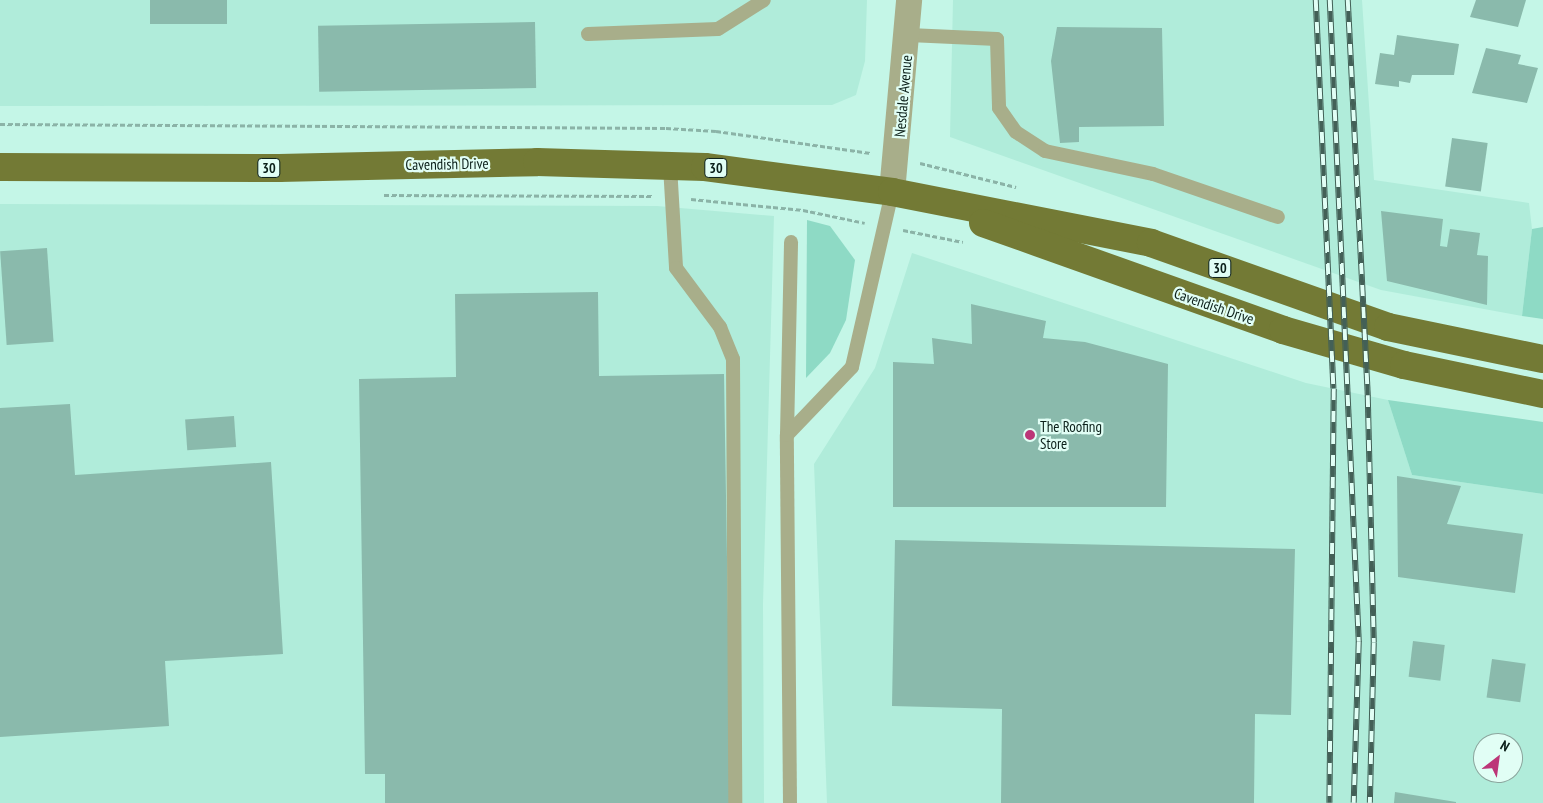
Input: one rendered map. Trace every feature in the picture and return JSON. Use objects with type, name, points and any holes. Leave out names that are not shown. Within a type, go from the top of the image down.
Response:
[{"type":"main road","name":"Cavendish Drive","points":[[0,167],[279,168],[537,162],[670,166],[892,192],[1151,243],[1388,327],[1543,359]]},
{"type":"main road","name":"Cavendish Drive","points":[[892,192],[1282,330],[1404,365],[1543,394]]},
{"type":"street","name":"Nesdale Avenue","points":[[892,192],[908,35],[909,0]]},
{"type":"lane","points":[[588,34],[718,29],[764,0]]},
{"type":"lane","points":[[908,35],[997,39],[999,108],[1016,132],[1045,152],[1153,174],[1278,217]]},
{"type":"lane","points":[[670,166],[676,268],[720,326],[734,359],[735,803]]},
{"type":"lane","points":[[787,435],[852,367],[892,192]]},
{"type":"lane","points":[[790,803],[787,435],[791,242]]},
{"type":"shaded area","points":[[0,0],[867,0],[865,61],[856,95],[832,105],[0,106]]},
{"type":"shaded area","points":[[953,0],[1362,0],[1374,180],[1529,203],[1532,229],[1522,316],[1381,290],[950,137]]},
{"type":"shaded area","points":[[0,204],[657,206],[774,216],[763,604],[764,803],[0,803]]},
{"type":"shaded area","points":[[807,220],[830,226],[855,260],[846,320],[830,353],[806,378]]},
{"type":"shaded area","points":[[1543,227],[1543,319],[1522,316],[1532,229]]},
{"type":"shaded area","points":[[912,253],[1306,383],[1388,400],[1412,475],[1543,494],[1543,803],[827,803],[814,464],[875,368]]},
{"type":"shaded area","points":[[1388,400],[1543,422],[1543,494],[1412,475]]},
{"type":"building","points":[[150,0],[227,0],[227,24],[150,24]]},
{"type":"building","points":[[1476,0],[1526,0],[1518,27],[1470,17]]},
{"type":"building","points":[[535,22],[536,88],[319,92],[318,26]]},
{"type":"building","points":[[1057,27],[1162,28],[1164,126],[1079,127],[1079,142],[1060,143],[1051,61]]},
{"type":"building","points":[[1397,35],[1459,44],[1454,75],[1412,75],[1410,83],[1399,81],[1399,87],[1375,84],[1380,53],[1394,55]]},
{"type":"building","points":[[1486,48],[1521,55],[1518,64],[1538,68],[1527,103],[1472,93]]},
{"type":"building","points":[[1452,138],[1488,143],[1481,192],[1445,187]]},
{"type":"building","points":[[1381,211],[1443,219],[1440,246],[1447,247],[1450,229],[1480,233],[1477,255],[1488,256],[1487,305],[1387,281]]},
{"type":"building","points":[[47,248],[54,342],[7,345],[0,251]]},
{"type":"building","points":[[598,292],[599,376],[724,374],[731,803],[385,803],[385,774],[365,774],[359,379],[456,377],[455,294]]},
{"type":"building","name":"The Roofing Store","points":[[971,304],[1046,321],[1043,338],[1085,342],[1168,364],[1166,507],[893,507],[893,362],[934,364],[932,338],[972,344]]},
{"type":"building","points":[[70,404],[75,475],[271,462],[283,654],[165,661],[169,726],[0,737],[0,408]]},
{"type":"building","points":[[234,416],[236,447],[187,450],[185,419]]},
{"type":"building","points":[[1397,476],[1461,486],[1447,524],[1523,534],[1515,593],[1398,577]]},
{"type":"building","points":[[895,540],[1295,549],[1291,715],[1255,714],[1254,803],[1001,803],[1002,709],[892,706]]},
{"type":"building","points":[[1413,641],[1445,645],[1440,681],[1409,677]]},
{"type":"building","points":[[1492,659],[1526,664],[1520,702],[1487,698]]},
{"type":"building","points":[[1395,792],[1456,802],[1456,803],[1394,803]]},
{"type":"railway","points":[[1316,0],[1334,389],[1330,803]]},
{"type":"railway","points":[[1330,0],[1359,642],[1354,803]]},
{"type":"railway","points":[[1348,0],[1368,396],[1374,643],[1370,803]]},
{"type":"place","name":"The Roofing Store","points":[[1030,435]]}]
